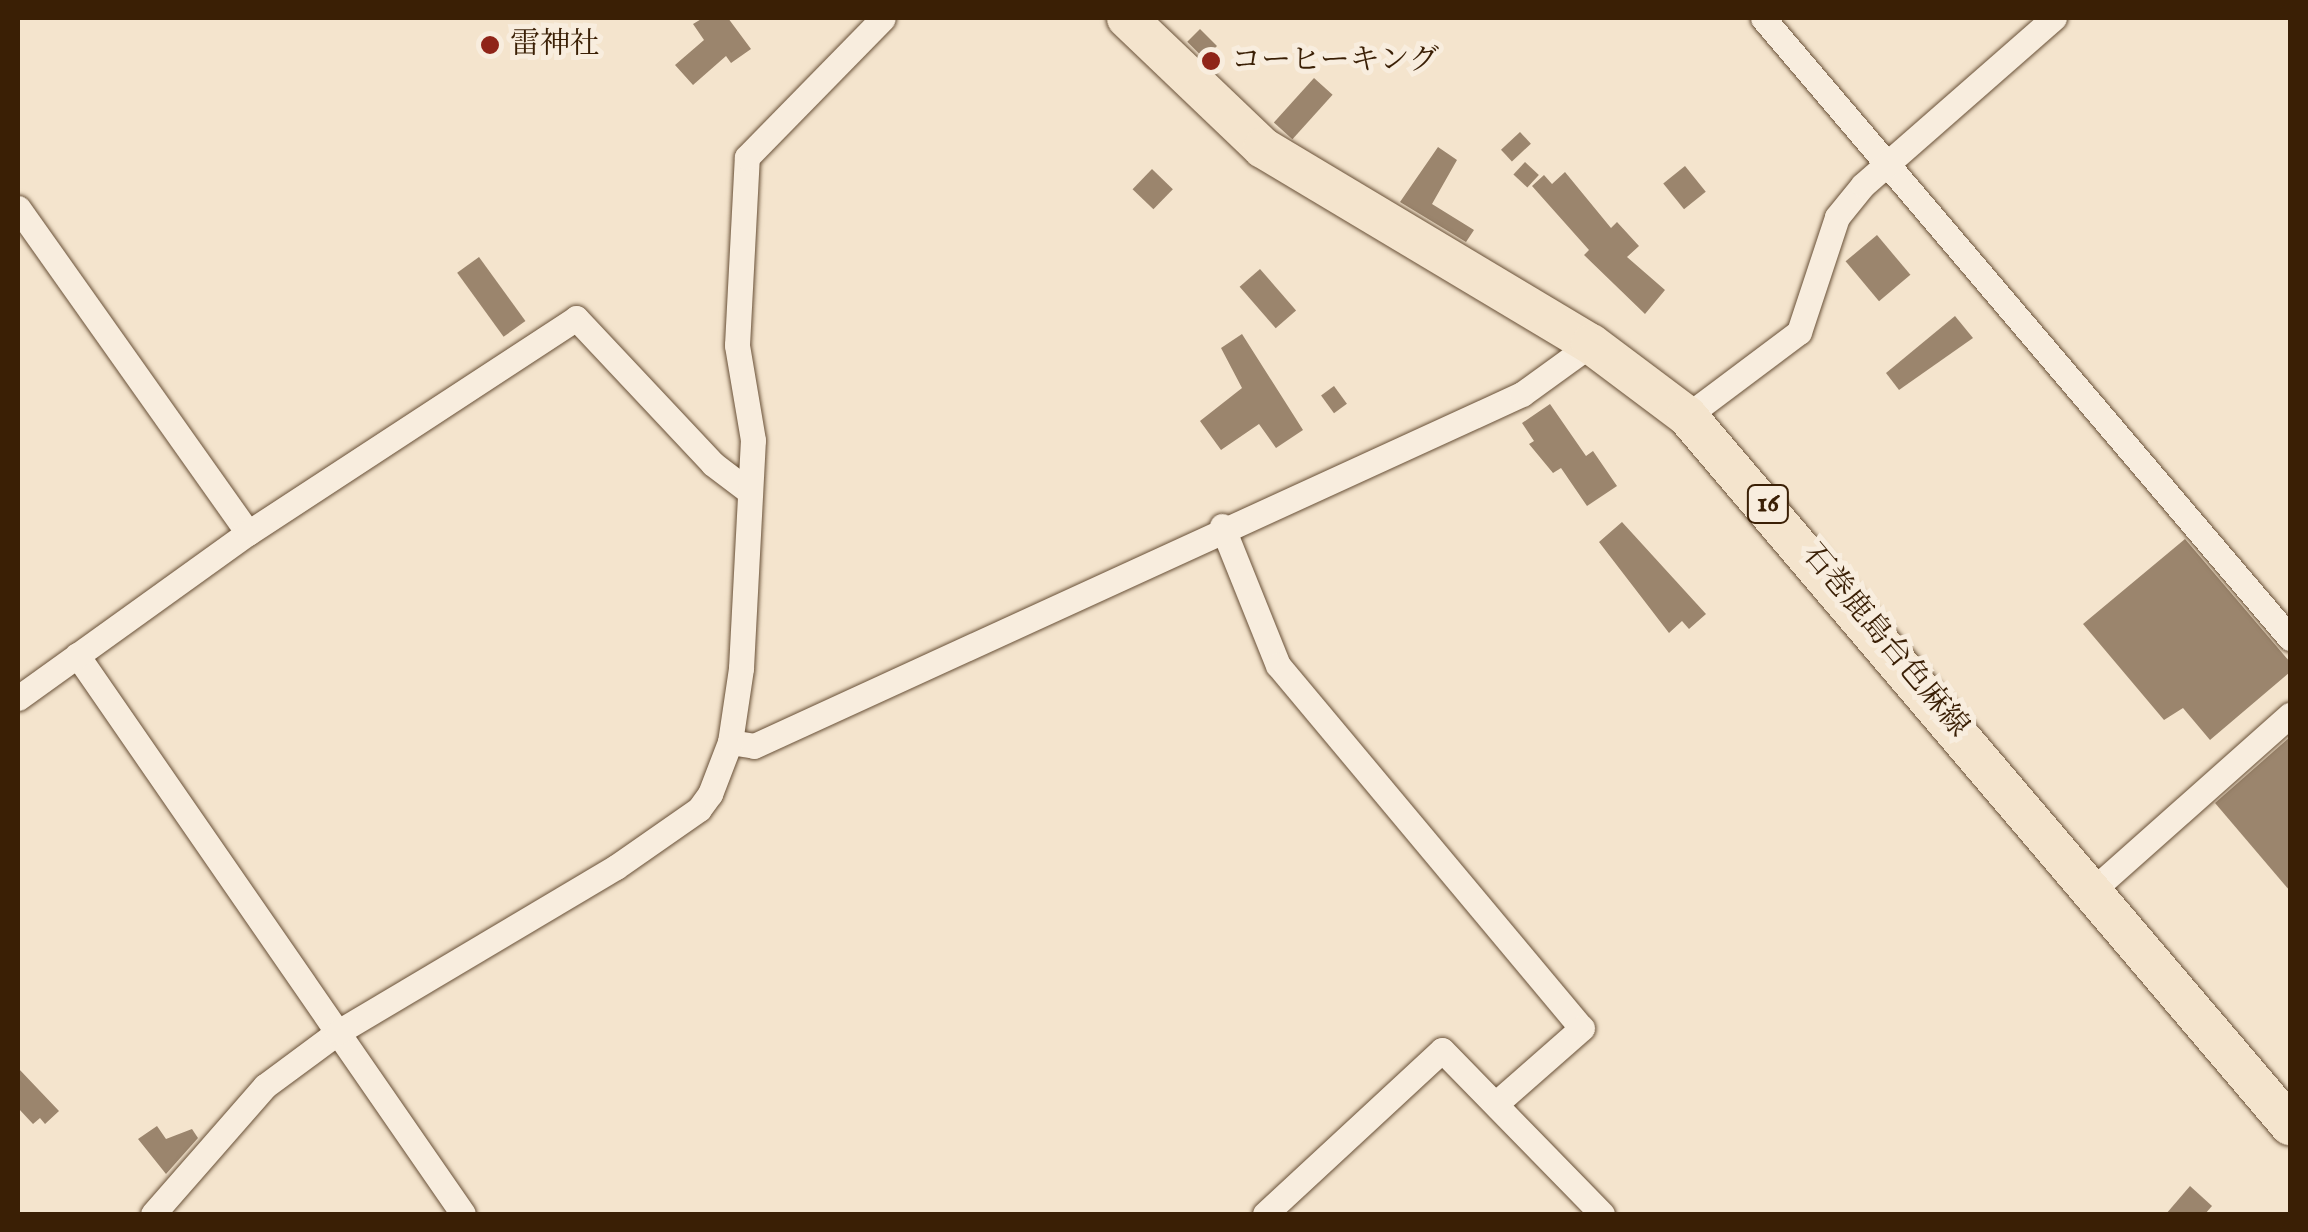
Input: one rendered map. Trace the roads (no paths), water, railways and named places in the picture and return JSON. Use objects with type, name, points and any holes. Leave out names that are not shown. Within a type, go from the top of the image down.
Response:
[{"type":"main road","name":"石巻鹿島台色麻線","points":[[1126,18],[1264,148],[1591,344],[1687,416],[2094,888],[2290,1125]]},
{"type":"street","points":[[154,1214],[265,1086],[338,1032],[616,866],[699,808],[730,742],[750,492],[753,440],[737,345],[747,157],[884,18]]},
{"type":"street","points":[[1763,18],[2290,638]]},
{"type":"street","points":[[1687,416],[1799,332],[1838,217],[1887,162],[2054,18]]},
{"type":"street","points":[[18,208],[248,534]]},
{"type":"street","points":[[18,698],[248,534],[576,318],[713,464],[750,492]]},
{"type":"street","points":[[730,742],[754,746],[1222,526],[1522,394],[1591,344]]},
{"type":"street","points":[[1222,526],[1278,666],[1582,1028],[1499,1101]]},
{"type":"street","points":[[76,654],[463,1214]]},
{"type":"street","points":[[2094,888],[2290,715]]},
{"type":"street","points":[[1265,1214],[1442,1050],[1499,1101],[1602,1214]]},
{"type":"place","name":"雷神社","points":[[490,45]]},
{"type":"place","name":"コーヒーキング","points":[[1211,61]]}]
